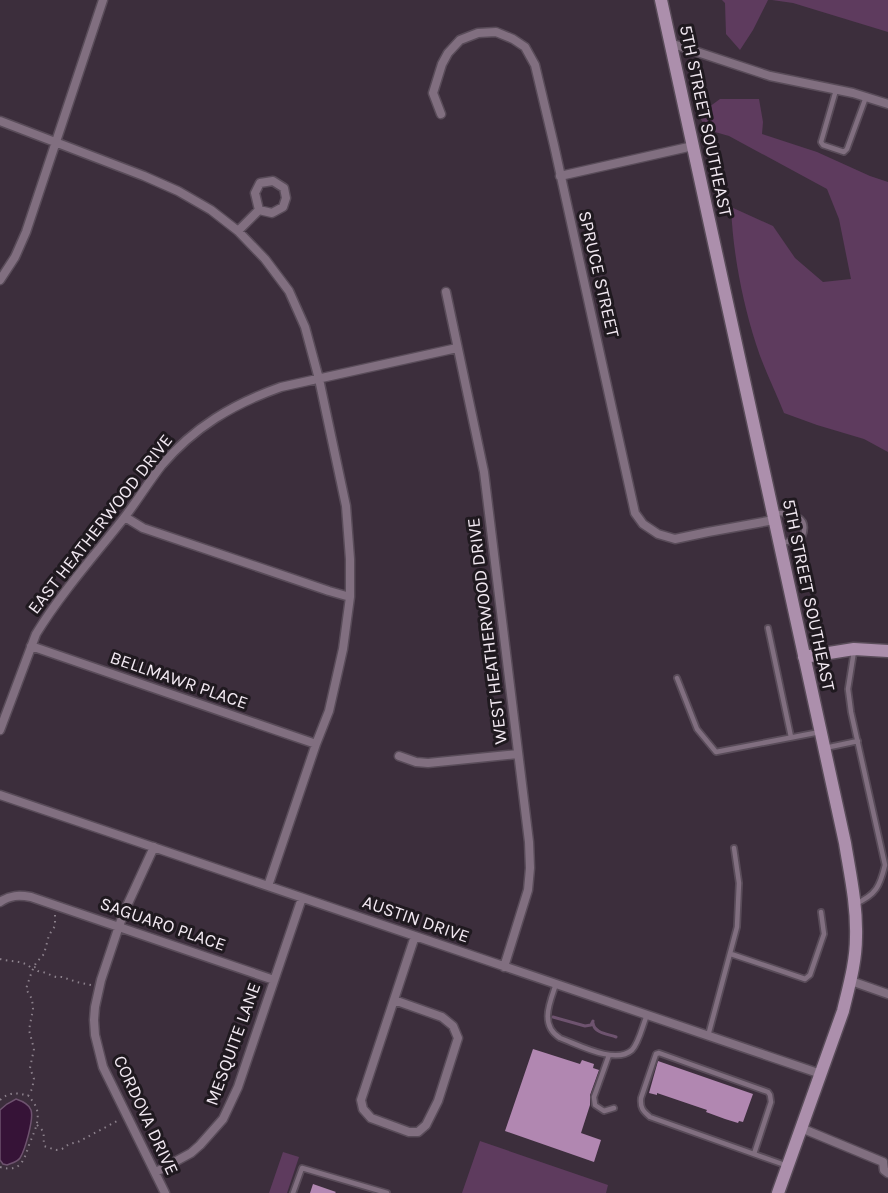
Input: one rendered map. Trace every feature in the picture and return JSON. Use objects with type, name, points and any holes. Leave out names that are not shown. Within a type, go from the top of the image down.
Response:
[{"type":"main road","name":"5TH STREET SOUTHEAST","points":[[661,0],[845,843],[855,905],[856,937],[851,981],[837,1029],[778,1193]]},
{"type":"main road","points":[[804,657],[854,649],[888,651]]},
{"type":"street","points":[[0,280],[15,257],[26,232],[103,0]]},
{"type":"street","name":"SPRUCE STREET","points":[[441,114],[433,93],[448,52],[460,40],[478,33],[496,32],[525,47],[535,65],[636,513],[643,524],[658,534],[675,540],[773,516]]},
{"type":"street","points":[[670,43],[770,76],[888,104]]},
{"type":"street","points":[[0,121],[144,176],[178,191],[211,210],[238,231],[265,259],[289,291],[305,327],[319,379],[346,506],[350,597],[344,649],[329,711],[268,886]]},
{"type":"street","points":[[560,176],[693,146]]},
{"type":"street","points":[[238,231],[259,210]]},
{"type":"street","name":"WEST HEATHERWOOD DRIVE","points":[[446,292],[484,472],[529,842],[530,877],[526,901],[504,966]]},
{"type":"street","name":"EAST HEATHERWOOD DRIVE","points":[[0,730],[31,646],[45,620],[160,468],[189,438],[238,404],[281,387],[457,348]]},
{"type":"street","points":[[125,517],[143,528],[350,597]]},
{"type":"street","name":"BELLMAWR PLACE","points":[[31,646],[316,744]]},
{"type":"street","points":[[399,756],[416,762],[428,763],[518,754]]},
{"type":"street","name":"AUSTIN DRIVE","points":[[0,795],[821,1074]]},
{"type":"street","name":"CORDOVA DRIVE","points":[[154,847],[119,926],[99,989],[94,1020],[95,1035],[103,1067],[165,1193]]},
{"type":"street","name":"SAGUARO PLACE","points":[[0,902],[12,896],[22,895],[40,900],[274,980]]},
{"type":"street","name":"MESQUITE LANE","points":[[156,1172],[191,1153],[223,1119],[238,1087],[302,898]]},
{"type":"street","points":[[394,1000],[442,1017],[453,1026],[458,1038],[438,1101],[426,1125],[418,1131],[409,1132],[371,1118],[363,1109],[361,1100],[415,936]]},
{"type":"street","points":[[851,981],[888,994]]},
{"type":"street","points":[[801,1128],[885,1158],[884,1170],[888,1173]]},
{"type":"lane","points":[[836,90],[821,142],[823,145],[844,152],[866,97]]},
{"type":"lane","points":[[773,516],[789,513],[804,522],[806,529],[802,538],[779,543]]},
{"type":"lane","points":[[768,628],[791,737]]},
{"type":"lane","points":[[854,649],[848,689],[851,711],[885,865],[881,883],[873,894],[855,905]]},
{"type":"lane","points":[[677,678],[697,729],[716,752],[820,732]]},
{"type":"lane","points":[[824,748],[858,741]]},
{"type":"lane","points":[[708,1036],[737,927],[739,883],[734,848]]},
{"type":"lane","points":[[730,954],[805,979],[810,975],[824,934],[821,912]]},
{"type":"lane","points":[[556,984],[546,1014],[555,1035],[601,1053],[623,1054],[631,1050],[647,1015]]},
{"type":"lane","points":[[754,1154],[771,1102],[768,1092],[659,1053],[656,1054],[640,1105],[650,1117],[754,1154],[788,1166]]},
{"type":"lane","points":[[609,1054],[594,1096],[595,1105],[604,1111],[614,1108]]},
{"type":"lane","points":[[293,1193],[302,1168],[387,1193]]},
{"type":"lane","points":[[361,1193],[363,1186]]},
{"type":"path","points":[[28,1096],[34,1079],[30,1068],[34,1048],[29,1030],[33,1009],[32,999],[26,989],[33,968],[44,954],[58,906]]},
{"type":"path","points":[[0,959],[27,964],[31,968],[36,967],[38,971],[90,984],[99,989]]},
{"type":"path","points":[[31,974],[38,971]]},
{"type":"path","points":[[0,1100],[12,1093],[28,1096],[38,1111],[37,1125],[25,1160],[13,1168],[0,1167]]},
{"type":"path","points":[[37,1125],[44,1132],[44,1146],[56,1150],[78,1142],[127,1116]]},
{"type":"shaded area","points":[[722,0],[768,0],[740,50],[726,34],[725,3]]},
{"type":"shaded area","points":[[772,0],[888,0],[888,32],[793,3]]},
{"type":"shaded area","points":[[720,99],[759,99],[763,122],[762,134],[817,152],[888,182],[888,452],[864,439],[784,413],[759,353],[746,310],[736,259],[731,207],[773,226],[795,258],[823,282],[851,279],[839,219],[827,189],[729,136],[708,130],[698,115]]},
{"type":"shaded area","points":[[16,1099],[25,1103],[32,1114],[20,1158],[7,1165],[0,1160],[0,1110]]},
{"type":"shaded area","points":[[480,1141],[608,1185],[606,1193],[462,1193]]},
{"type":"shaded area","points":[[283,1152],[299,1157],[287,1193],[269,1193]]},
{"type":"building","points":[[533,1049],[580,1064],[582,1060],[594,1064],[593,1068],[599,1070],[581,1133],[601,1140],[594,1162],[505,1131]]},
{"type":"building","points":[[658,1061],[753,1094],[743,1122],[738,1123],[725,1119],[706,1112],[707,1110],[657,1093],[657,1095],[649,1093]]},
{"type":"building","points":[[313,1184],[336,1192],[310,1193]]},
{"type":"waterway","points":[[553,1017],[585,1026],[591,1025],[593,1021]]},
{"type":"waterway","points":[[593,1023],[599,1031],[616,1037]]}]
